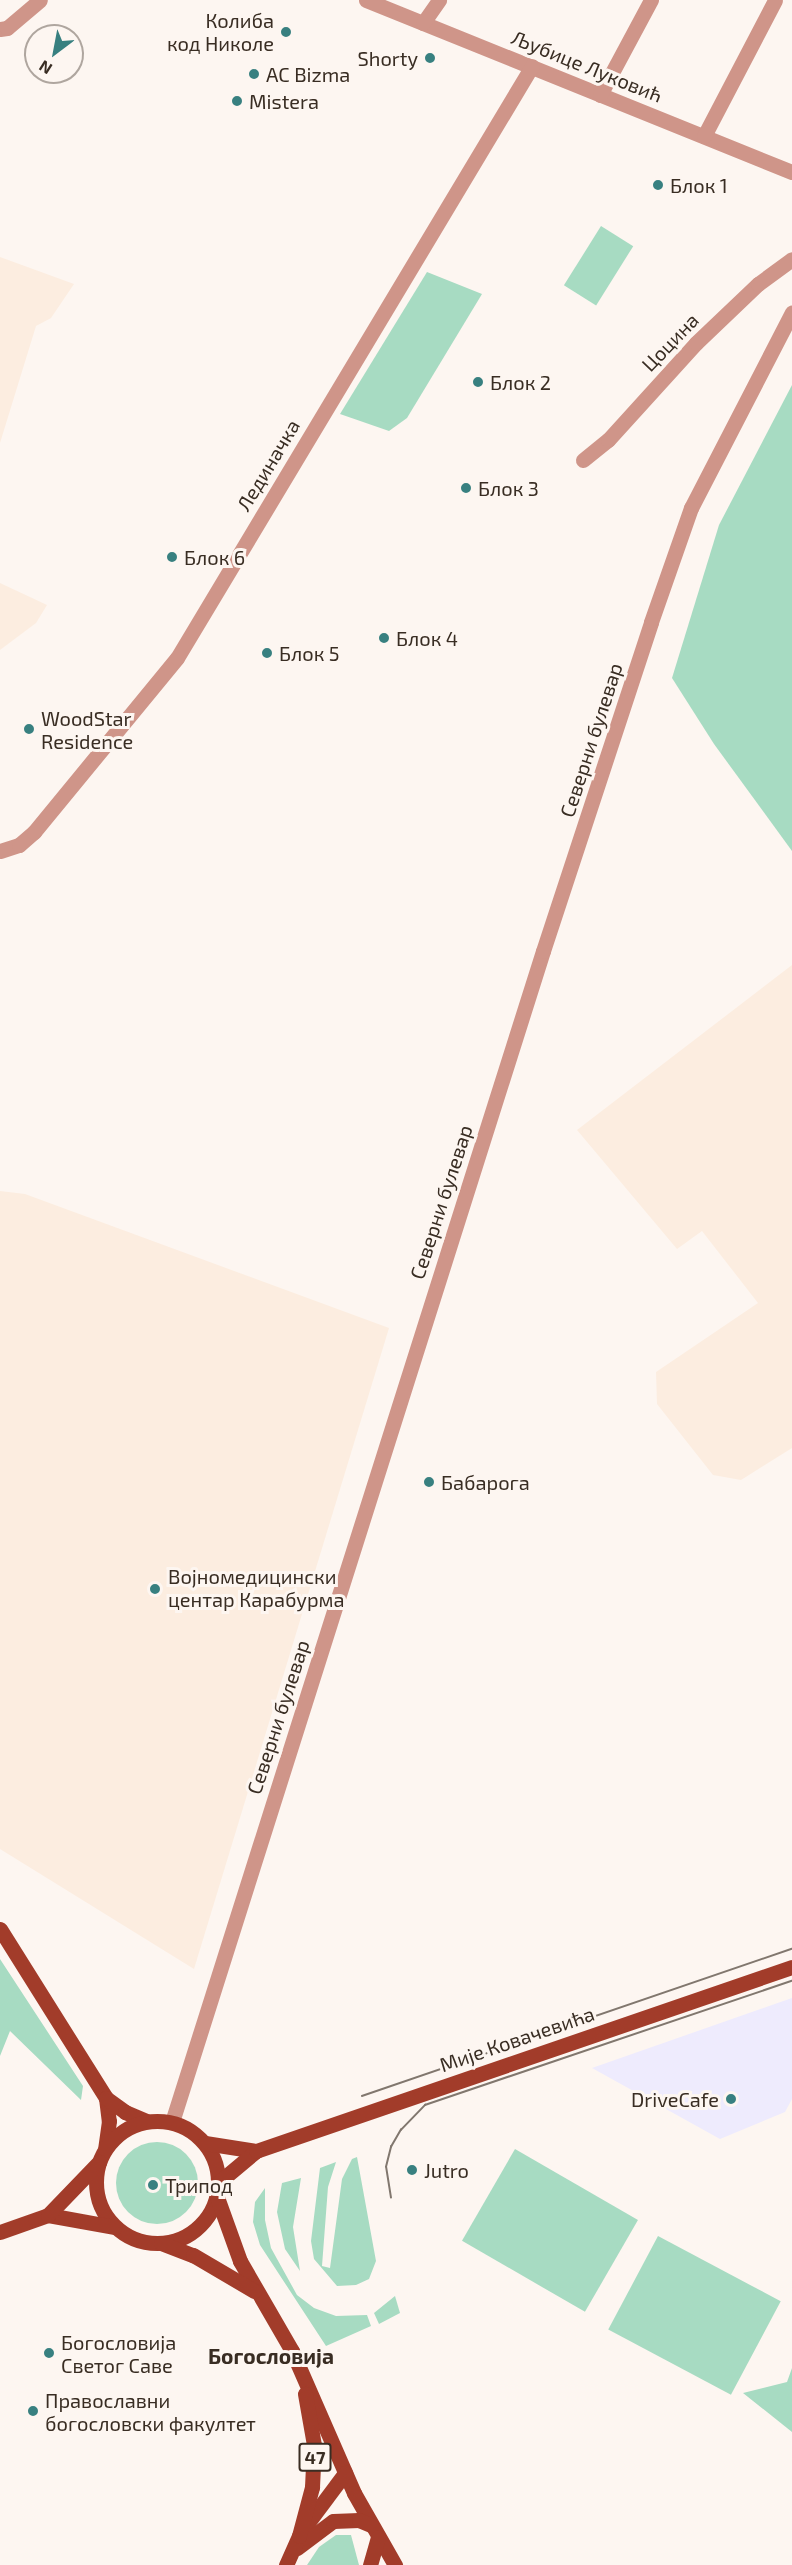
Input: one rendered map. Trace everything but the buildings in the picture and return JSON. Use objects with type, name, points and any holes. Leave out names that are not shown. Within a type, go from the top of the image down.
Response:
[{"type":"main road","points":[[0,1929],[106,2098],[125,2112],[146,2121],[172,2122]]},
{"type":"main road","name":"Мије Ковачевића","points":[[162,2243],[196,2229],[218,2190],[256,2151],[792,1967]]},
{"type":"main road","points":[[106,2098],[109,2121],[101,2156],[97,2197],[115,2227]]},
{"type":"main road","points":[[0,2232],[48,2215],[123,2130],[146,2121]]},
{"type":"main road","name":"Мије Ковачевића","points":[[172,2122],[205,2143],[256,2151]]},
{"type":"main road","points":[[205,2143],[216,2165],[218,2190],[257,2293],[304,2376],[345,2473],[395,2565]]},
{"type":"main road","points":[[48,2215],[115,2227],[137,2240],[162,2243],[193,2255],[257,2293]]},
{"type":"main road","name":"47","points":[[288,2560],[299,2536],[312,2487],[315,2457],[304,2376]]},
{"type":"main road","points":[[299,2536],[345,2473]]},
{"type":"main road","points":[[288,2560],[320,2528],[333,2521],[359,2520],[375,2531]]},
{"type":"main road","points":[[370,2565],[375,2531]]},
{"type":"street","points":[[0,29],[10,26],[40,0]]},
{"type":"street","name":"Љубице Луковић","points":[[366,0],[792,172]]},
{"type":"street","points":[[423,23],[439,0]]},
{"type":"street","points":[[600,95],[651,0]]},
{"type":"street","points":[[704,136],[775,0]]},
{"type":"street","name":"Лединачка","points":[[0,851],[19,844],[34,832],[177,658],[532,66]]},
{"type":"street","name":"Цоцина","points":[[584,460],[608,440],[696,343],[758,284],[792,260]]},
{"type":"street","name":"Северни булевар","points":[[172,2122],[536,973],[651,622],[691,508],[792,312]]},
{"type":"shaded area","points":[[0,257],[74,284],[51,318],[36,326],[0,443]]},
{"type":"shaded area","points":[[0,583],[47,605],[36,623],[0,650]]},
{"type":"shaded area","points":[[792,965],[792,1448],[741,1480],[713,1475],[657,1404],[656,1372],[758,1303],[702,1231],[677,1249],[577,1130]]},
{"type":"shaded area","name":"Војномедицински центар Карабурма","points":[[0,1191],[25,1194],[389,1328],[194,1969],[0,1849]]},
{"type":"shaded area","points":[[792,1998],[792,2099],[785,2112],[720,2139],[592,2068]]},
{"type":"green space","points":[[601,226],[633,246],[596,306],[564,285]]},
{"type":"green space","points":[[427,272],[482,294],[407,418],[389,431],[340,414]]},
{"type":"green space","points":[[792,385],[792,851],[714,744],[672,678],[719,525]]},
{"type":"green space","points":[[0,1959],[83,2086],[81,2100],[10,2031],[0,2056]]},
{"type":"green space","points":[[157,2142],[173,2145],[186,2154],[195,2167],[198,2183],[195,2199],[186,2212],[173,2221],[157,2224],[141,2221],[128,2212],[119,2199],[116,2183],[119,2167],[128,2154],[141,2145]]},
{"type":"green space","points":[[515,2149],[638,2220],[585,2312],[462,2241]]},
{"type":"green space","points":[[357,2157],[376,2261],[369,2279],[356,2285],[337,2286],[314,2259],[311,2241],[320,2168],[336,2162],[328,2187],[322,2266],[330,2268],[342,2179],[352,2159]]},
{"type":"green space","points":[[301,2178],[293,2227],[300,2271],[285,2249],[277,2212],[282,2183]]},
{"type":"green space","points":[[265,2188],[265,2220],[271,2248],[297,2295],[314,2308],[336,2316],[367,2315],[371,2326],[326,2346],[260,2245],[253,2222],[255,2202]]},
{"type":"green space","points":[[658,2236],[781,2301],[731,2395],[608,2330]]},
{"type":"green space","points":[[395,2296],[400,2313],[379,2324],[374,2313]]},
{"type":"green space","points":[[792,2368],[792,2432],[743,2393],[787,2382]]},
{"type":"green space","points":[[336,2535],[351,2535],[359,2565],[307,2565],[319,2547]]},
{"type":"tram line","points":[[362,2096],[792,1949]]},
{"type":"tram line","points":[[391,2198],[386,2167],[391,2147],[401,2130],[425,2105],[792,1981]]},
{"type":"place","name":"Колиба код Николе","points":[[286,32]]},
{"type":"place","name":"Shorty","points":[[430,58]]},
{"type":"place","name":"AC Bizma","points":[[254,74]]},
{"type":"place","name":"Mistera","points":[[237,101]]},
{"type":"place","name":"Блок 1","points":[[658,185]]},
{"type":"place","name":"Блок 2","points":[[478,382]]},
{"type":"place","name":"Блок 3","points":[[466,488]]},
{"type":"place","name":"Блок 6","points":[[172,557]]},
{"type":"place","name":"Блок 4","points":[[384,638]]},
{"type":"place","name":"Блок 5","points":[[267,653]]},
{"type":"place","name":"WoodStar Residence","points":[[29,729]]},
{"type":"place","name":"Бабарога","points":[[429,1482]]},
{"type":"place","name":"Војномедицински центар Карабурма","points":[[155,1589]]},
{"type":"place","name":"DriveCafe","points":[[731,2099]]},
{"type":"place","name":"Jutro","points":[[412,2170]]},
{"type":"place","name":"Трипод","points":[[153,2185]]},
{"type":"place","name":"Богословија Светог Саве","points":[[49,2353]]},
{"type":"place","name":"Православни богословски факултет","points":[[33,2411]]},
{"type":"district","name":"Богословија","points":[[271,2356]]}]
